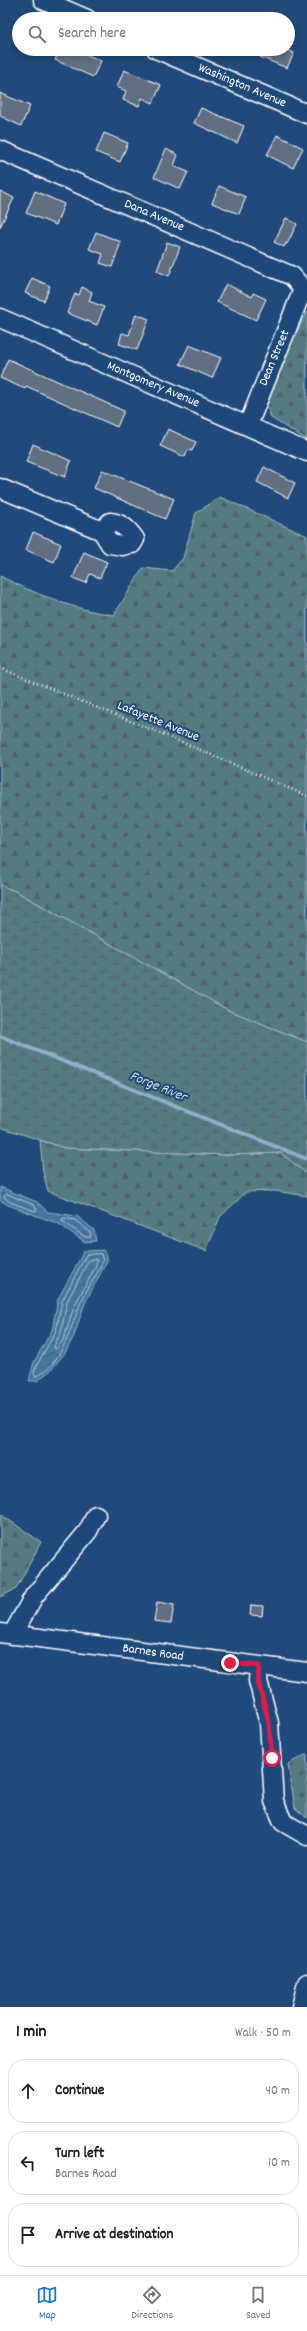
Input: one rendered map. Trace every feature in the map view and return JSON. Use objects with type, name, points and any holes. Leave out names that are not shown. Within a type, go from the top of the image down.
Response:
[{"type":"street","points":[[44,0],[71,12]]},
{"type":"street","name":"Washington Avenue","points":[[172,56],[307,114]]},
{"type":"street","name":"Dana Avenue","points":[[0,150],[292,276],[303,289]]},
{"type":"street","name":"Dean Street","points":[[248,425],[303,289]]},
{"type":"street","name":"Montgomery Avenue","points":[[0,318],[307,452]]},
{"type":"street","points":[[0,488],[102,531]]},
{"type":"street","points":[[6,1634],[34,1596],[88,1531],[96,1515]]},
{"type":"street","name":"Barnes Road","points":[[6,1634],[307,1672]]},
{"type":"street","points":[[259,1666],[258,1681],[269,1723],[274,1801],[283,1822],[307,1836]]},
{"type":"street","points":[[302,2007],[307,1983]]},
{"type":"path","name":"Lafayette Avenue","points":[[0,668],[172,738],[307,796]]},
{"type":"green space","points":[[307,312],[307,440],[271,418],[267,405],[282,360]]},
{"type":"green space","points":[[220,497],[307,536],[307,1042],[228,1010],[17,892],[0,885],[0,576],[27,589],[70,605],[99,613],[114,615],[143,568],[172,571],[183,558],[196,513]]},
{"type":"green space","points":[[0,885],[17,892],[228,1010],[307,1042],[307,1174],[281,1153],[226,1155],[65,1148],[0,1127]]},
{"type":"green space","points":[[40,1140],[65,1148],[225,1155],[281,1153],[307,1174],[307,1196],[275,1191],[246,1192],[220,1217],[206,1251],[48,1191],[43,1172]]},
{"type":"green space","points":[[0,1514],[41,1542],[16,1589],[0,1597]]},
{"type":"green space","points":[[307,1754],[307,1818],[295,1808],[288,1764]]},
{"type":"water","points":[[0,1187],[37,1202],[48,1212],[77,1216],[94,1230],[96,1241],[85,1242],[59,1224],[8,1205],[0,1200]]},
{"type":"water","points":[[103,1250],[107,1255],[107,1261],[85,1303],[74,1336],[65,1353],[51,1370],[37,1381],[29,1381],[34,1362],[52,1330],[58,1299],[84,1251]]},
{"type":"building","points":[[57,56],[90,56],[101,61],[93,77],[55,60]]},
{"type":"building","points":[[260,56],[293,56],[287,68]]},
{"type":"building","points":[[124,70],[161,85],[153,103],[142,98],[139,106],[123,100],[126,91],[117,87]]},
{"type":"building","points":[[0,93],[30,106],[21,126],[0,116]]},
{"type":"building","points":[[201,108],[244,126],[237,143],[194,123]]},
{"type":"building","points":[[104,133],[128,143],[120,162],[96,152]]},
{"type":"building","points":[[277,135],[303,148],[293,168],[267,155]]},
{"type":"building","points":[[166,149],[178,155],[174,166],[188,172],[180,189],[154,177]]},
{"type":"building","points":[[219,186],[246,197],[239,214],[212,203]]},
{"type":"building","points":[[0,191],[14,198],[0,227]]},
{"type":"building","points":[[35,191],[64,204],[56,225],[26,213]]},
{"type":"building","points":[[286,218],[297,224],[284,247],[274,242]]},
{"type":"building","points":[[96,232],[121,242],[112,267],[100,263],[103,254],[89,249]]},
{"type":"building","points":[[167,242],[180,247],[169,276],[157,271]]},
{"type":"building","points":[[32,278],[50,286],[44,301],[25,293]]},
{"type":"building","points":[[226,284],[252,297],[253,293],[266,299],[256,320],[217,302]]},
{"type":"building","points":[[82,287],[92,292],[89,301],[104,307],[97,325],[67,313],[75,294],[79,295]]},
{"type":"building","points":[[136,314],[149,319],[137,350],[119,344],[122,333],[129,335]]},
{"type":"building","points":[[189,345],[221,358],[212,378],[180,364]]},
{"type":"building","points":[[8,359],[124,411],[117,427],[26,386],[25,389],[0,378]]},
{"type":"building","points":[[168,429],[196,442],[192,451],[188,450],[185,457],[160,446]]},
{"type":"building","points":[[33,444],[71,461],[65,477],[26,462]]},
{"type":"building","points":[[264,467],[295,483],[288,498],[257,482]]},
{"type":"building","points":[[102,470],[174,499],[165,519],[94,488]]},
{"type":"building","points":[[33,532],[61,544],[54,562],[26,550]]},
{"type":"building","points":[[84,552],[107,562],[100,578],[90,574],[86,583],[73,578]]},
{"type":"building","points":[[157,1602],[174,1605],[171,1623],[154,1621]]},
{"type":"building","points":[[251,1605],[263,1606],[262,1616],[250,1615]]},
{"type":"waterway","name":"Forge River","points":[[0,1036],[307,1159]]},
{"type":"route","points":[[230,1663],[259,1666],[258,1681],[269,1723],[272,1758]]}]
